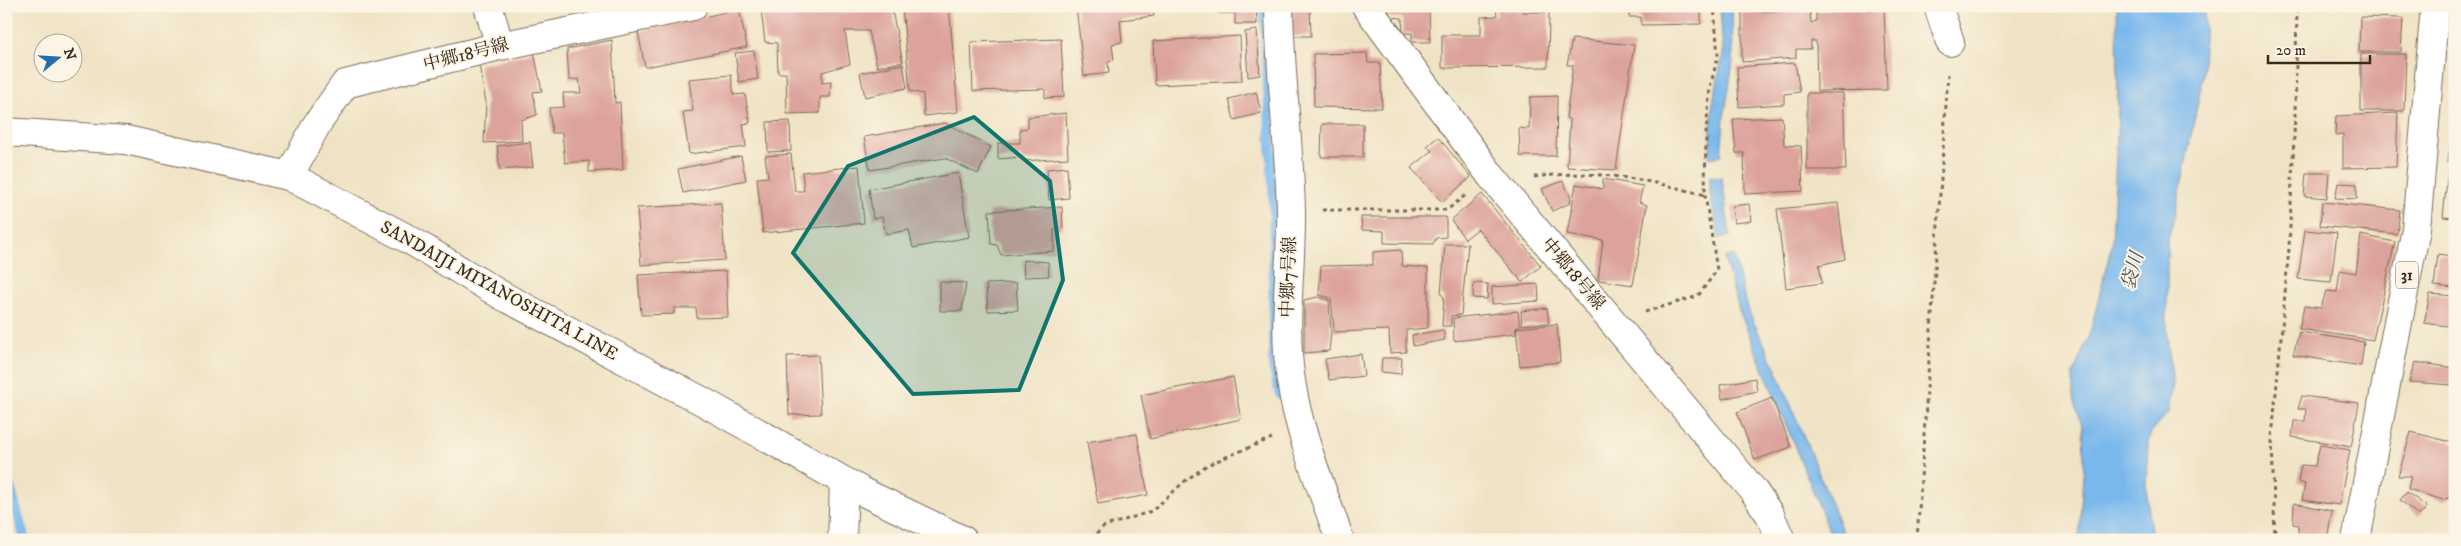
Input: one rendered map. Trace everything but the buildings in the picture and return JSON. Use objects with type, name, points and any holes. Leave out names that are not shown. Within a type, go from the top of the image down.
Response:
[{"type":"street","points":[[488,6],[500,46]]},
{"type":"street","name":"中郷18号線","points":[[289,176],[317,124],[345,84],[500,46],[693,6]]},
{"type":"street","name":"中郷7号線","points":[[1279,6],[1280,55],[1291,210],[1287,332],[1291,381],[1302,430],[1340,540]]},
{"type":"street","name":"中郷18号線","points":[[1366,6],[1494,180],[1753,490],[1770,515],[1781,540]]},
{"type":"street","points":[[1938,6],[1950,42]]},
{"type":"street","name":"31","points":[[2356,540],[2416,229],[2435,6]]},
{"type":"street","name":"SANDAIJI MIYANOSHITA LINE","points":[[6,132],[126,140],[289,176],[410,240],[501,295],[702,401],[844,482],[963,540]]},
{"type":"street","points":[[842,540],[844,482]]},
{"type":"path","points":[[1614,322],[1698,296],[1717,270],[1705,195],[1706,133],[1710,87],[1718,56],[1714,6]]},
{"type":"path","points":[[2275,540],[2272,438],[2289,248],[2295,114],[2297,6]]},
{"type":"path","points":[[1917,540],[1950,42]]},
{"type":"path","points":[[1291,210],[1447,210],[1494,180],[1567,173],[1616,175],[1660,183],[1705,195]]},
{"type":"path","points":[[1091,540],[1103,527],[1152,511],[1184,481],[1207,465],[1271,438],[1302,430]]},
{"type":"highlighted area","points":[[974,117],[1050,181],[1063,280],[1019,390],[913,394],[793,253],[848,166]]},
{"type":"water","points":[[1720,6],[1732,6],[1733,62],[1724,118],[1721,156],[1709,158],[1713,102],[1723,54]]},
{"type":"water","name":"袋川","points":[[2117,6],[2205,6],[2203,76],[2175,216],[2167,242],[2167,336],[2173,384],[2168,413],[2151,432],[2148,443],[2146,486],[2152,540],[2079,540],[2084,459],[2083,429],[2073,395],[2073,375],[2090,333],[2112,244],[2118,112]]},
{"type":"water","points":[[1710,176],[1722,178],[1730,236],[1719,238],[1710,193]]},
{"type":"water","points":[[1734,255],[1747,308],[1776,369],[1846,540],[1833,540],[1739,310],[1724,258]]},
{"type":"waterway","points":[[1264,6],[1274,207],[1273,366],[1280,394]]},
{"type":"waterway","points":[[6,473],[25,540]]}]
